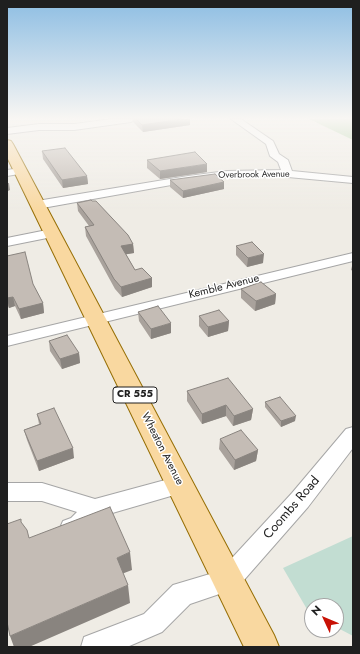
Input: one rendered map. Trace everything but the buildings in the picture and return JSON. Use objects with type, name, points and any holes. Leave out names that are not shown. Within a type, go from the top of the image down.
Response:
[{"type":"main road","name":"Wheaton Avenue","points":[[8,150],[14,172],[38,205],[262,647]]},
{"type":"street","points":[[273,150],[275,156],[283,160],[288,174]]},
{"type":"street","points":[[271,173],[269,160],[275,156]]},
{"type":"street","name":"Overbrook Avenue","points":[[38,205],[206,177],[243,173],[288,174],[353,180]]},
{"type":"street","points":[[7,242],[52,233]]},
{"type":"street","name":"Kemble Avenue","points":[[7,341],[96,318],[353,257]]},
{"type":"street","name":"Coombs Road","points":[[228,580],[300,500],[353,434]]},
{"type":"street","points":[[52,534],[79,525],[95,508],[180,485]]},
{"type":"street","points":[[7,492],[42,492],[95,508]]},
{"type":"street","points":[[94,647],[153,623],[182,594],[228,580]]},
{"type":"green space","points":[[353,536],[353,636],[344,631],[344,598],[304,598],[304,604],[283,568]]}]
